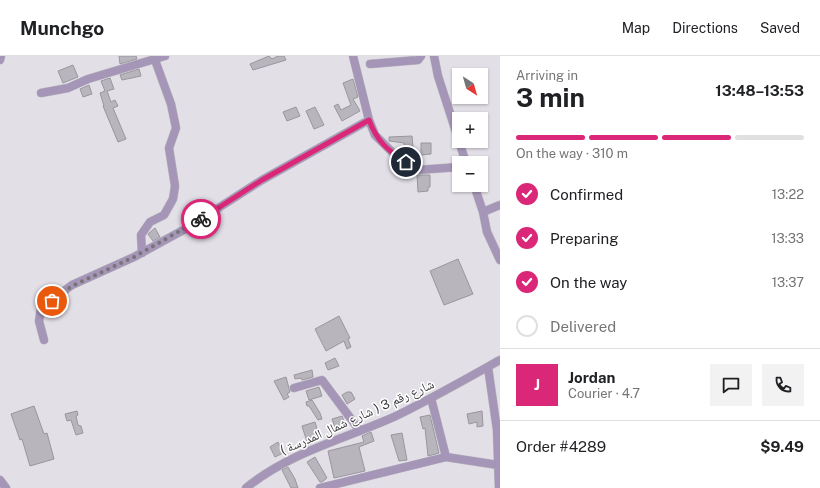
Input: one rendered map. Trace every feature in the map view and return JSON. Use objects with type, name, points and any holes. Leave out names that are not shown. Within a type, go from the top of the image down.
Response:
[{"type":"street","points":[[41,93],[68,88],[88,78],[165,56]]},
{"type":"street","points":[[353,56],[369,120],[375,135],[394,154],[418,170],[452,168]]},
{"type":"street","points":[[370,64],[418,60],[422,56]]},
{"type":"street","points":[[434,56],[442,89],[464,156]]},
{"type":"street","points":[[142,253],[141,235],[150,222],[164,216],[173,199],[175,186],[169,148],[176,128],[171,104],[152,59]]},
{"type":"street","points":[[44,340],[39,321],[41,308],[72,286],[142,253],[188,228],[262,180],[369,120]]},
{"type":"street","points":[[476,192],[483,212],[486,232],[500,260]]},
{"type":"street","points":[[483,212],[500,205]]},
{"type":"street","name":"شارع رقم 3 ( شارع شمال المدرسة )","points":[[246,488],[264,474],[308,451],[360,431],[431,398],[500,360]]},
{"type":"street","points":[[488,367],[497,430],[499,488]]},
{"type":"street","points":[[294,388],[322,380],[360,431]]},
{"type":"street","points":[[431,398],[446,457]]},
{"type":"street","points":[[322,488],[446,457],[498,465]]},
{"type":"street","points":[[0,480],[6,488]]},
{"type":"building","points":[[119,56],[136,56],[137,59],[120,64]]},
{"type":"building","points":[[269,56],[272,59],[278,56],[284,56],[286,60],[253,70],[250,64]]},
{"type":"building","points":[[73,65],[78,77],[63,83],[58,71]]},
{"type":"building","points":[[139,69],[141,76],[122,80],[120,75]]},
{"type":"building","points":[[110,78],[114,89],[107,91],[111,102],[115,100],[118,106],[113,108],[126,139],[118,142],[103,106],[100,93],[105,91],[101,81]]},
{"type":"building","points":[[353,79],[358,97],[353,99],[360,111],[342,121],[334,106],[338,104],[341,110],[351,105],[343,83]]},
{"type":"building","points":[[89,85],[92,94],[83,97],[80,89]]},
{"type":"building","points":[[296,107],[300,116],[287,121],[283,112]]},
{"type":"building","points":[[315,107],[324,125],[314,129],[306,111]]},
{"type":"building","points":[[412,136],[413,147],[405,148],[404,143],[389,141],[389,137]]},
{"type":"building","points":[[421,143],[431,143],[431,154],[421,155]]},
{"type":"building","points":[[417,175],[430,175],[430,187],[428,187],[428,191],[418,192]]},
{"type":"building","points":[[155,228],[160,237],[153,241],[148,234]]},
{"type":"building","points":[[458,259],[473,294],[444,305],[430,271]]},
{"type":"building","points":[[339,316],[350,338],[348,339],[351,347],[347,349],[344,341],[326,351],[315,329]]},
{"type":"building","points":[[335,358],[339,366],[328,370],[325,363]]},
{"type":"building","points":[[312,370],[313,377],[302,380],[301,378],[295,379],[294,375]]},
{"type":"building","points":[[286,377],[290,392],[287,394],[289,397],[284,400],[274,381]]},
{"type":"building","points":[[319,387],[322,396],[309,400],[306,391]]},
{"type":"building","points":[[347,392],[351,392],[355,399],[347,404],[342,395]]},
{"type":"building","points":[[312,400],[322,419],[318,420],[309,406],[307,406],[306,402]]},
{"type":"building","points":[[34,406],[44,434],[47,433],[54,459],[30,466],[22,439],[20,440],[11,414]]},
{"type":"building","points":[[77,411],[78,415],[76,416],[78,425],[81,426],[83,433],[76,435],[71,420],[67,421],[65,414]]},
{"type":"building","points":[[482,411],[483,426],[477,427],[477,422],[469,424],[467,414]]},
{"type":"building","points":[[430,415],[439,453],[428,456],[425,428],[423,429],[420,417]]},
{"type":"building","points":[[342,416],[346,426],[336,430],[332,419]]},
{"type":"building","points":[[315,422],[318,432],[315,433],[318,440],[308,445],[302,426]]},
{"type":"building","points":[[371,432],[374,441],[359,447],[365,471],[334,478],[328,451],[364,442],[362,436]]},
{"type":"building","points":[[402,433],[407,460],[399,461],[391,435]]},
{"type":"building","points":[[278,442],[283,453],[275,457],[270,447]]},
{"type":"building","points":[[315,457],[327,478],[322,482],[320,482],[307,462]]},
{"type":"building","points":[[288,467],[298,488],[291,488],[282,470]]},
{"type":"way so far","points":[[52,301],[72,286],[134,257],[188,228],[201,219]]},
{"type":"route","points":[[201,219],[262,180],[369,120],[375,135],[394,154],[406,162]]}]
